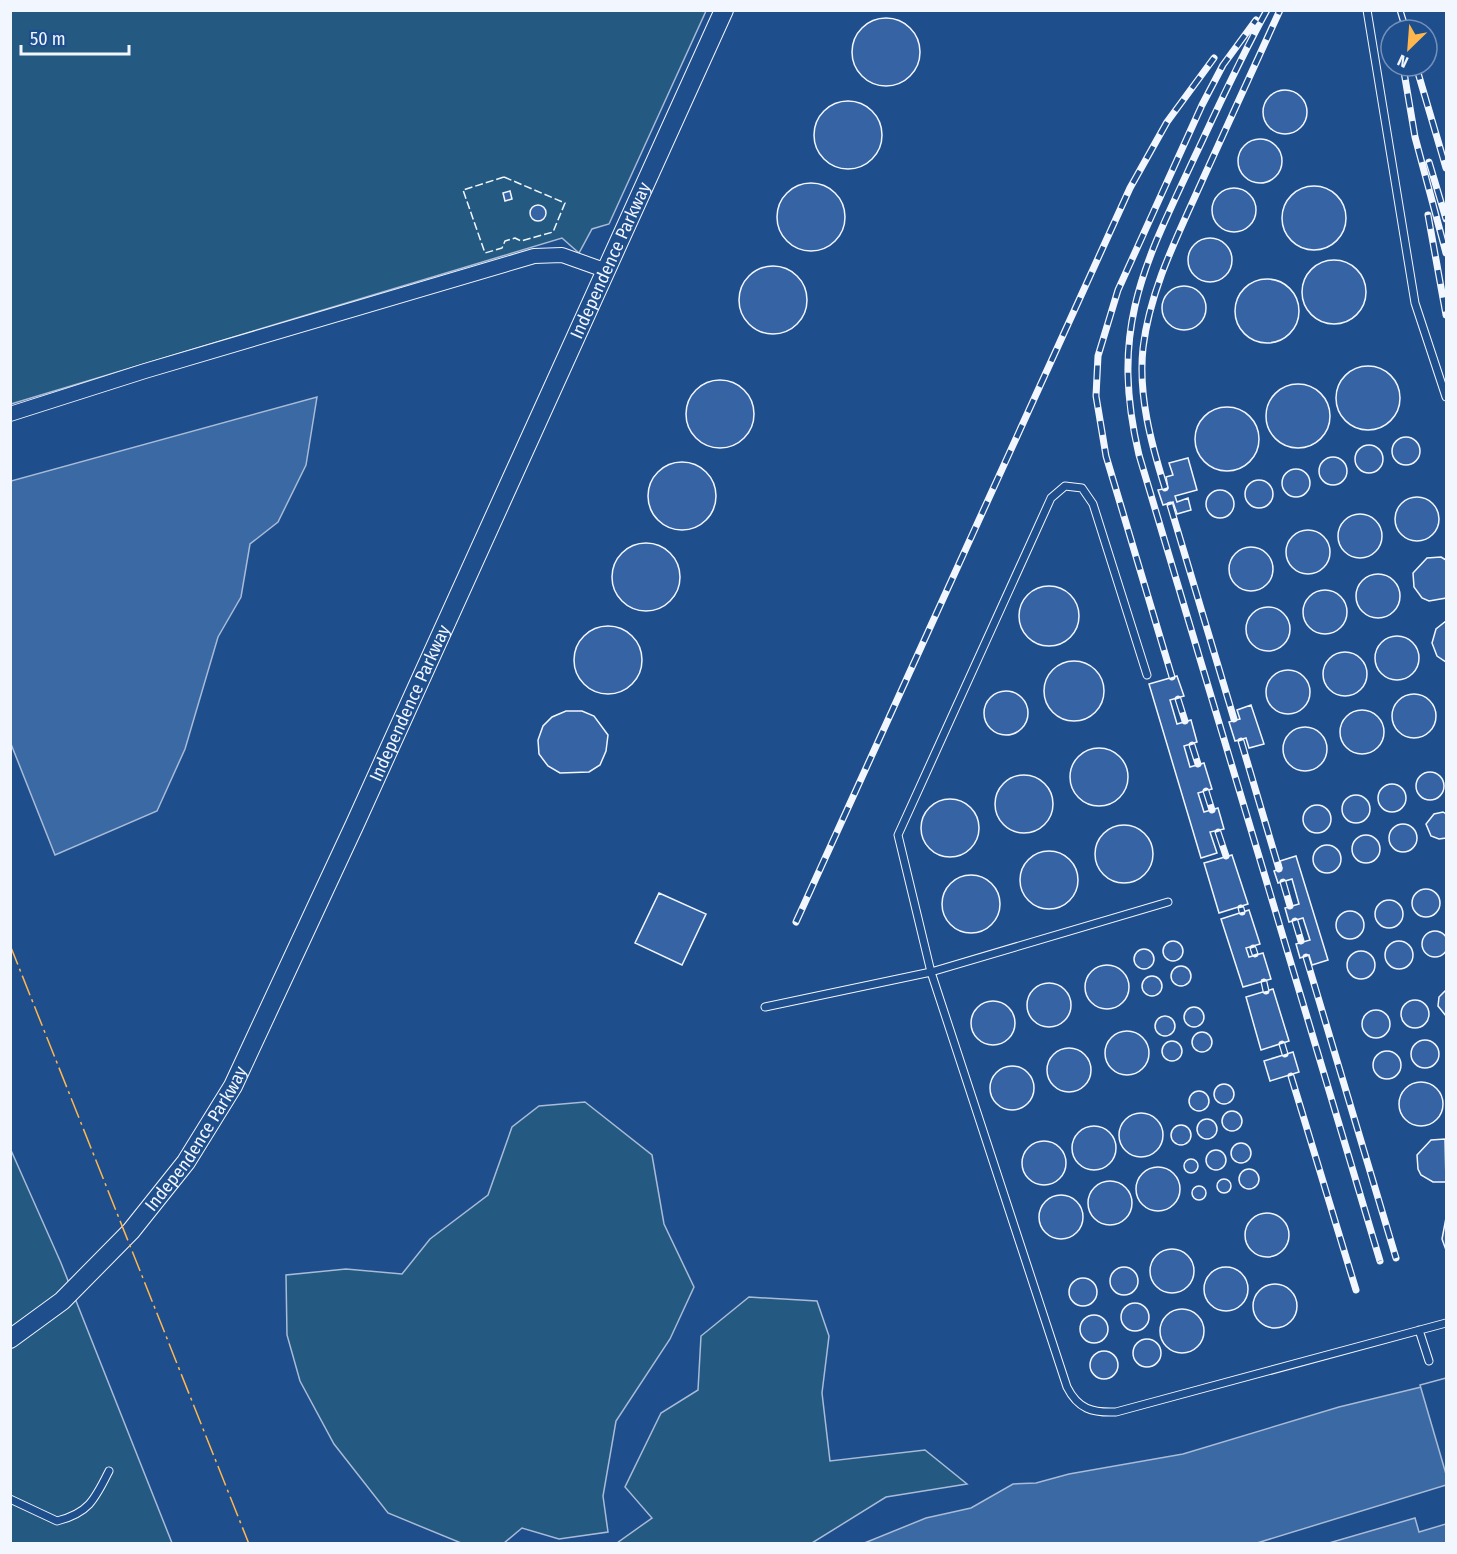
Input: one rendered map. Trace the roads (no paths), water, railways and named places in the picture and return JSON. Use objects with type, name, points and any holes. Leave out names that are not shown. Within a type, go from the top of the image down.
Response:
[{"type":"main road","name":"Independence Parkway","points":[[10,1339],[62,1301],[131,1231],[192,1154],[232,1086],[314,915],[724,10]]},
{"type":"street","points":[[10,414],[145,371],[534,256],[562,255],[607,271]]},
{"type":"lane","points":[[1367,10],[1415,303],[1446,397]]},
{"type":"lane","points":[[1147,675],[1093,504],[1082,488],[1065,486],[1051,498],[899,828],[898,835],[931,972],[1067,1387],[1074,1401],[1082,1407],[1103,1413],[1116,1412],[1446,1323]]},
{"type":"lane","points":[[765,1007],[931,972],[1168,902]]},
{"type":"lane","points":[[1419,1330],[1429,1361]]},
{"type":"lane","points":[[10,1498],[57,1521],[77,1516],[95,1499],[109,1472]]},
{"type":"railway","points":[[1267,10],[1213,117],[1147,265],[1130,333],[1128,370],[1131,410],[1139,455],[1380,1261]]},
{"type":"railway","points":[[1165,488],[1151,436],[1142,383],[1143,348],[1152,305],[1158,283],[1175,242],[1280,10]]},
{"type":"railway","points":[[1400,10],[1402,18]]},
{"type":"railway","points":[[1172,677],[1106,456],[1096,396],[1098,356],[1118,290],[1202,105],[1223,65],[1256,20]]},
{"type":"railway","points":[[796,922],[1130,188],[1167,122],[1214,58]]},
{"type":"railway","points":[[1405,78],[1415,137],[1446,253]]},
{"type":"railway","points":[[1420,78],[1446,168]]},
{"type":"railway","points":[[1429,162],[1446,219]]},
{"type":"railway","points":[[1428,215],[1446,315]]},
{"type":"railway","points":[[1170,505],[1234,719]]},
{"type":"railway","points":[[1178,699],[1185,721]]},
{"type":"railway","points":[[1241,741],[1279,869]]},
{"type":"railway","points":[[1192,745],[1198,764]]},
{"type":"railway","points":[[1206,791],[1212,810]]},
{"type":"railway","points":[[1218,832],[1226,856]]},
{"type":"railway","points":[[1283,882],[1290,906]]},
{"type":"railway","points":[[1241,908],[1242,912]]},
{"type":"railway","points":[[1295,921],[1301,941]]},
{"type":"railway","points":[[1253,948],[1255,954]]},
{"type":"railway","points":[[1306,957],[1396,1258]]},
{"type":"railway","points":[[1264,982],[1266,991]]},
{"type":"railway","points":[[1282,1044],[1285,1054]]},
{"type":"railway","points":[[1291,1076],[1356,1290]]}]
